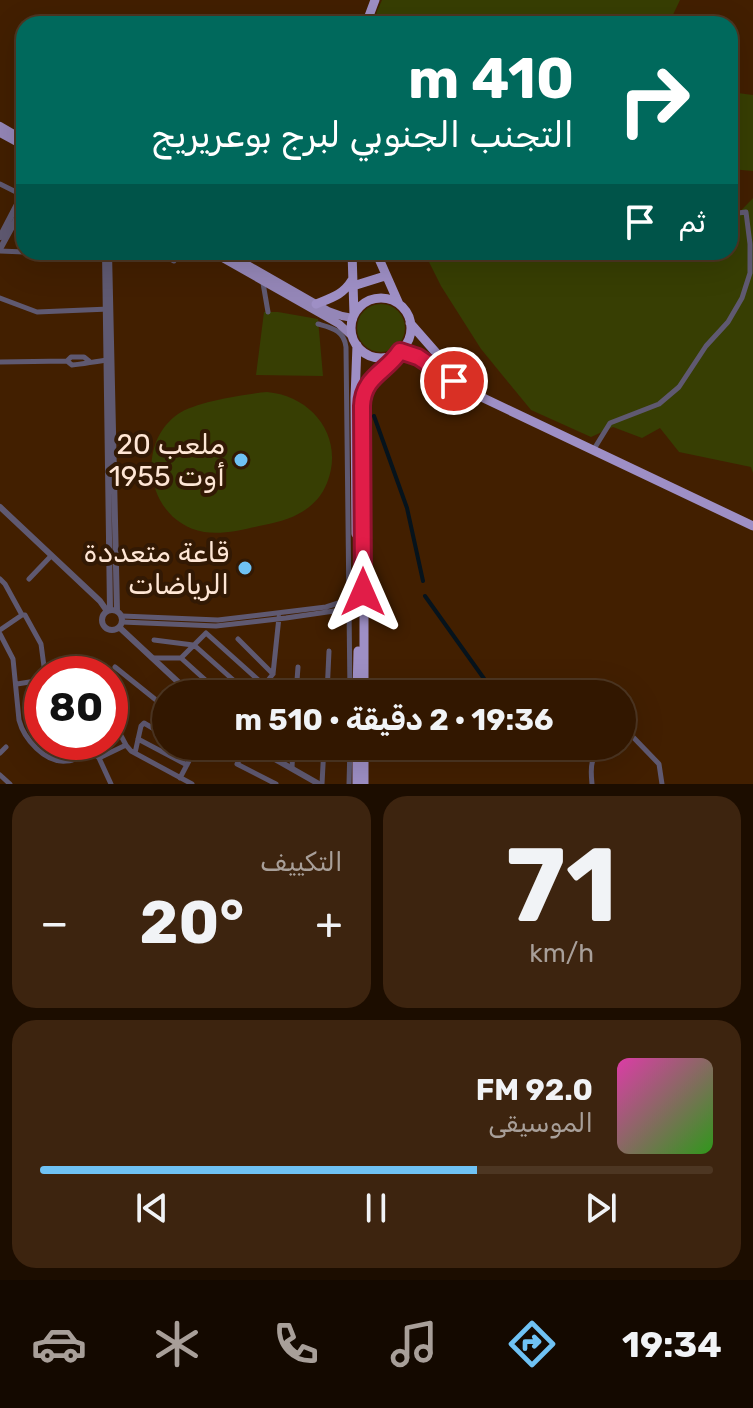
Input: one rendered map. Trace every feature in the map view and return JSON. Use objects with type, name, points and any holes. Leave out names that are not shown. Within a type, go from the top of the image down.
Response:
[{"type":"highway","points":[[352,260],[357,680]]},
{"type":"highway","points":[[363,680],[356,600],[362,397],[371,380],[394,360],[408,340],[410,323],[379,260]]},
{"type":"highway","points":[[316,304],[341,293],[353,281],[385,276]]},
{"type":"highway","points":[[354,316],[363,304],[372,300],[386,299],[399,304]]},
{"type":"highway","points":[[410,323],[446,364],[489,400]]},
{"type":"highway","points":[[352,342],[367,355],[378,358],[400,352],[418,357],[475,394],[753,526]]},
{"type":"highway","points":[[359,760],[362,783]]},
{"type":"highway","points":[[362,783],[363,760]]},
{"type":"main road","points":[[228,260],[335,314],[354,316]]},
{"type":"main road","points":[[237,260],[341,325],[352,342]]},
{"type":"street","points":[[0,235],[16,206]]},
{"type":"street","points":[[593,450],[610,423],[659,404],[679,387],[706,346],[728,322],[742,298],[750,273],[746,212],[738,213]]},
{"type":"street","points":[[0,250],[16,220]]},
{"type":"street","points":[[107,260],[116,616]]},
{"type":"street","points":[[265,279],[268,312]]},
{"type":"street","points":[[0,298],[37,312],[108,309]]},
{"type":"street","points":[[318,324],[338,331],[352,342]]},
{"type":"street","points":[[0,362],[67,361],[71,357],[84,357],[89,361],[109,360]]},
{"type":"street","points":[[0,508],[116,616],[176,680]]},
{"type":"street","points":[[29,579],[51,556]]},
{"type":"street","points":[[2,582],[41,644],[43,656]]},
{"type":"street","points":[[116,616],[216,626],[341,610],[356,600]]},
{"type":"street","points":[[351,680],[356,600]]},
{"type":"street","points":[[22,615],[0,632],[13,659],[24,734]]},
{"type":"street","points":[[268,680],[273,674],[279,616]]},
{"type":"street","points":[[181,658],[206,633],[259,680]]},
{"type":"street","points":[[238,639],[273,674]]},
{"type":"street","points":[[154,640],[194,645],[233,680]]},
{"type":"street","points":[[328,680],[329,651]]},
{"type":"street","points":[[152,658],[181,658],[205,680]]},
{"type":"street","points":[[297,680],[298,667]]},
{"type":"street","points":[[128,677],[152,696]]},
{"type":"street","points":[[17,684],[24,683]]},
{"type":"street","points":[[135,753],[144,723],[152,728]]},
{"type":"street","points":[[138,739],[187,765]]},
{"type":"street","points":[[636,740],[659,764],[662,784]]},
{"type":"street","points":[[0,753],[6,747]]},
{"type":"street","points":[[128,747],[192,784]]},
{"type":"street","points":[[100,760],[111,784]]},
{"type":"street","points":[[180,778],[189,760]]},
{"type":"street","points":[[240,760],[237,764],[276,784]]},
{"type":"street","points":[[276,760],[320,784],[323,760]]},
{"type":"street","points":[[292,760],[292,768]]},
{"type":"street","points":[[349,784],[350,760]]},
{"type":"street","points":[[592,784],[593,760]]},
{"type":"street","points":[[0,775],[10,784]]},
{"type":"green space","points":[[382,0],[680,0],[672,16],[376,16]]},
{"type":"green space","points":[[738,93],[753,95],[753,171],[738,170]]},
{"type":"green space","points":[[753,198],[753,473],[751,467],[679,452],[660,428],[642,438],[613,427],[591,437],[531,410],[481,349],[428,260],[738,260],[738,214]]},
{"type":"green space","points":[[381,304],[398,311],[405,328],[398,345],[381,352],[364,345],[357,328],[364,311]]},
{"type":"green space","name":"ملعب 20 أوت 1955","points":[[264,312],[318,319],[323,376],[256,375]]},
{"type":"green space","name":"ملعب 20 أوت 1955","points":[[267,392],[298,402],[321,422],[332,450],[327,483],[322,492],[302,512],[274,523],[219,533],[204,532],[185,525],[170,514],[159,499],[153,481],[155,445],[164,428],[178,414],[196,406]]},
{"type":"waterway","points":[[374,416],[407,508],[423,581]]},
{"type":"waterway","points":[[425,596],[485,680]]},
{"type":"place","name":"ملعب 20 أوت 1955","points":[[241,460]]},
{"type":"place","name":"قاعة متعددة الرياضات","points":[[245,568]]},
{"type":"route","points":[[363,592],[364,392],[400,351],[418,357],[454,381]]}]
